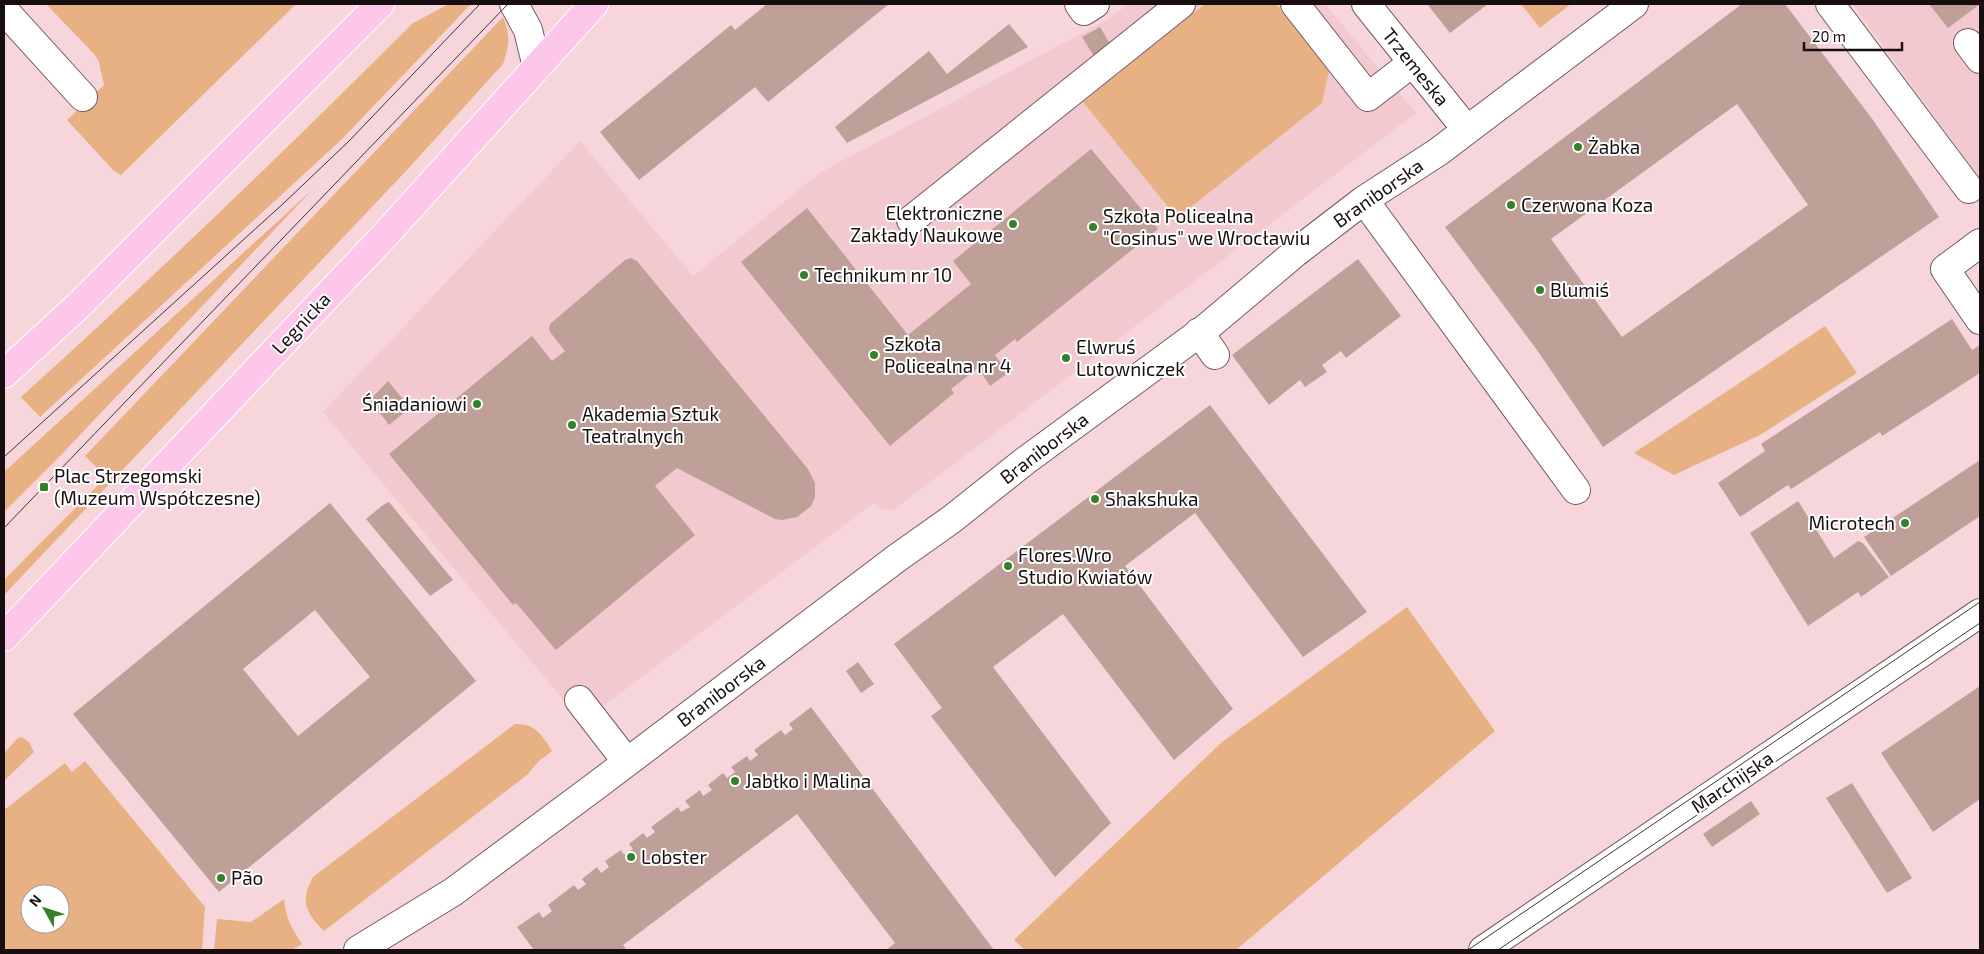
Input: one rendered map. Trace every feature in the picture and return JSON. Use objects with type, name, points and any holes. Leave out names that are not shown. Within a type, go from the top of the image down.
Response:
[{"type":"main road","points":[[4,374],[79,305],[380,4]]},
{"type":"main road","name":"Legnicka","points":[[4,637],[386,234],[594,4]]},
{"type":"street","points":[[514,4],[528,30],[537,67]]},
{"type":"street","points":[[1079,4],[1084,11],[1095,4]]},
{"type":"street","points":[[911,220],[1182,4]]},
{"type":"street","points":[[1295,4],[1368,97],[1412,63]]},
{"type":"street","name":"Trzemeska","points":[[1366,4],[1467,130]]},
{"type":"street","name":"Braniborska","points":[[388,950],[453,892],[1199,332],[1295,252],[1364,200],[1438,152],[1634,4]]},
{"type":"street","points":[[1830,4],[1969,189]]},
{"type":"street","points":[[4,10],[83,97]]},
{"type":"street","points":[[1364,200],[1576,490]]},
{"type":"street","points":[[1980,243],[1945,269],[1980,320]]},
{"type":"street","points":[[1199,332],[1216,355]]},
{"type":"street","name":"Marchijska","points":[[1483,950],[1980,613]]},
{"type":"street","points":[[579,700],[627,762]]},
{"type":"street","name":"Braniborska","points":[[358,950],[453,892]]},
{"type":"shaded area","points":[[46,4],[296,4],[121,175],[114,171],[67,120],[104,85],[99,62],[95,55]]},
{"type":"shaded area","points":[[449,4],[471,4],[341,140],[40,417],[21,397],[219,213],[413,23]]},
{"type":"shaded area","points":[[1129,4],[1325,4],[1416,113],[892,511],[878,508],[874,503],[582,722],[323,412],[580,141],[693,276],[821,172],[1105,21]]},
{"type":"shaded area","points":[[1205,4],[1276,4],[1329,71],[1322,103],[1177,218],[1083,102]]},
{"type":"shaded area","points":[[1521,4],[1571,4],[1540,28]]},
{"type":"shaded area","points":[[1852,4],[1980,4],[1980,178]]},
{"type":"shaded area","points":[[503,17],[508,41],[503,64],[407,170],[4,595],[4,580],[106,477],[85,456]]},
{"type":"shaded area","points":[[314,188],[60,456],[4,512],[4,472]]},
{"type":"shaded area","points":[[1825,326],[1857,373],[1760,435],[1674,475],[1634,453]]},
{"type":"shaded area","points":[[1407,607],[1495,731],[1236,950],[1025,950],[1014,940],[1222,742]]},
{"type":"shaded area","points":[[515,724],[522,724],[533,728],[541,735],[552,751],[539,761],[527,775],[324,931],[312,918],[306,906],[307,893],[313,877]]},
{"type":"shaded area","points":[[22,737],[29,742],[34,752],[4,781],[4,753],[18,738]]},
{"type":"shaded area","points":[[85,761],[205,907],[202,950],[4,950],[4,810],[65,763],[72,772]]},
{"type":"shaded area","points":[[284,899],[290,923],[302,944],[292,950],[214,950],[217,919],[251,922]]},
{"type":"building","points":[[767,4],[889,4],[768,102],[755,87],[639,180],[600,132],[731,25],[735,30]]},
{"type":"building","points":[[1427,4],[1488,4],[1450,33]]},
{"type":"building","points":[[1742,4],[1785,4],[1873,120],[1939,217],[1603,447],[1537,350],[1445,227]],"holes":[[[1737,104],[1808,205],[1622,337],[1551,239]]]},
{"type":"building","points":[[1929,4],[1980,4],[1948,28]]},
{"type":"building","points":[[1009,24],[1028,47],[847,143],[835,127],[929,51],[947,74]]},
{"type":"building","points":[[1100,27],[1112,47],[1095,58],[1082,37]]},
{"type":"building","points":[[1091,149],[1158,229],[1017,342],[1015,339],[995,355],[1008,373],[990,386],[978,368],[951,389],[954,393],[890,446],[741,262],[807,208],[908,335],[971,284],[953,261]]},
{"type":"building","points":[[631,258],[637,261],[808,469],[815,483],[815,497],[811,506],[797,517],[782,520],[775,519],[677,468],[655,486],[695,535],[556,650],[516,603],[513,605],[389,454],[532,336],[552,361],[565,351],[550,332],[550,324],[625,260]]},
{"type":"building","points":[[1358,259],[1401,316],[1346,358],[1341,351],[1322,365],[1327,372],[1305,387],[1300,380],[1269,405],[1232,355]]},
{"type":"building","points":[[1952,319],[1972,350],[1980,345],[1980,373],[1882,436],[1880,432],[1791,489],[1788,485],[1740,517],[1718,483],[1765,451],[1761,444]]},
{"type":"building","points":[[388,381],[410,408],[389,425],[370,400]]},
{"type":"building","points":[[1210,405],[1367,612],[1303,657],[1195,513],[1125,566],[1233,709],[1174,760],[1063,614],[993,667],[1111,823],[1055,877],[931,716],[942,708],[894,644]]},
{"type":"building","points":[[1980,460],[1980,516],[1891,576],[1864,537]]},
{"type":"building","points":[[1798,501],[1834,558],[1858,541],[1863,543],[1889,577],[1861,597],[1858,592],[1808,626],[1750,533]]},
{"type":"building","points":[[389,502],[453,580],[430,596],[366,519]]},
{"type":"building","points":[[330,503],[476,681],[219,892],[73,714]],"holes":[[[315,610],[370,677],[298,736],[243,669]]]},
{"type":"building","points":[[858,662],[874,684],[861,693],[846,671]]},
{"type":"building","points":[[1980,686],[1980,799],[1933,832],[1881,753]]},
{"type":"building","points":[[811,707],[994,950],[886,950],[895,943],[797,814],[623,945],[627,950],[534,950],[517,927],[539,912],[543,918],[552,911],[548,905],[574,885],[578,890],[586,884],[582,879],[597,867],[601,873],[609,867],[605,861],[621,850],[624,855],[633,849],[629,844],[643,833],[647,838],[655,832],[651,827],[678,807],[681,812],[690,807],[685,801],[700,790],[703,796],[712,790],[708,785],[723,773],[727,778],[735,772],[731,767],[747,756],[750,761],[758,755],[754,750],[781,730],[785,735],[793,729],[789,724]]},
{"type":"building","points":[[1852,783],[1912,878],[1887,893],[1826,798]]},
{"type":"building","points":[[1751,801],[1760,814],[1712,847],[1703,834]]},
{"type":"tram line","points":[[4,457],[285,202],[349,141],[480,4]]},
{"type":"tram line","points":[[4,528],[508,4]]},
{"type":"tram line","points":[[1468,950],[1980,602]]},
{"type":"tram line","points":[[1498,950],[1980,623]]},
{"type":"place","name":"Żabka","points":[[1578,147]]},
{"type":"place","name":"Czerwona Koza","points":[[1511,205]]},
{"type":"place","name":"Elektroniczne Zakłady Naukowe","points":[[1013,224]]},
{"type":"place","name":"Szkoła Policealna \"Cosinus\" we Wrocławiu","points":[[1093,227]]},
{"type":"place","name":"Technikum nr 10","points":[[804,275]]},
{"type":"place","name":"Blumiś","points":[[1540,290]]},
{"type":"place","name":"Szkoła Policealna nr 4","points":[[874,355]]},
{"type":"place","name":"Elwruś Lutowniczek","points":[[1066,358]]},
{"type":"place","name":"Śniadaniowi","points":[[477,404]]},
{"type":"place","name":"Akademia Sztuk Teatralnych","points":[[572,425]]},
{"type":"place","name":"Plac Strzegomski (Muzeum Współczesne)","points":[[44,487]]},
{"type":"place","name":"Shakshuka","points":[[1095,499]]},
{"type":"place","name":"Microtech","points":[[1905,523]]},
{"type":"place","name":"Flores.Wro Studio Kwiatów","points":[[1008,566]]},
{"type":"place","name":"Jabłko i Malina","points":[[735,781]]},
{"type":"place","name":"Lobster","points":[[631,857]]},
{"type":"place","name":"Pão","points":[[221,878]]}]
